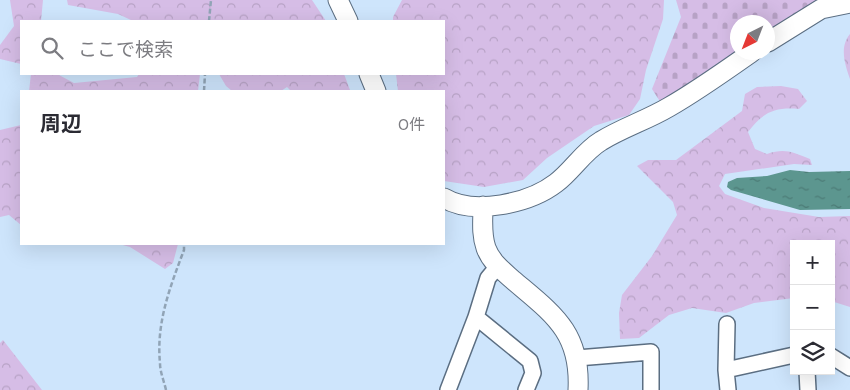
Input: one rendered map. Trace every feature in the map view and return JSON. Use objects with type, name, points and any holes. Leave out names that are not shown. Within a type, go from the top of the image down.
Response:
[{"type":"street","points":[[338,0],[348,20]]},
{"type":"street","points":[[775,38],[821,9],[850,3]]},
{"type":"street","points":[[445,198],[468,206],[484,206],[522,200],[538,194],[555,184],[599,142],[669,107],[740,60]]},
{"type":"street","points":[[369,75],[376,90]]},
{"type":"street","points":[[484,206],[483,234],[487,250],[498,266],[560,322],[570,336],[577,358],[578,390]]},
{"type":"street","points":[[448,390],[476,317],[488,278],[498,266]]},
{"type":"street","points":[[476,317],[530,361],[533,373],[526,390]]},
{"type":"street","points":[[727,324],[726,370],[728,390]]},
{"type":"street","points":[[577,358],[651,352],[651,390]]},
{"type":"street","points":[[726,370],[790,356]]},
{"type":"street","points":[[835,359],[850,368]]},
{"type":"street","points":[[808,375],[808,390]]},
{"type":"path","points":[[210,20],[211,0]]},
{"type":"path","points":[[204,90],[205,75]]},
{"type":"path","points":[[166,390],[160,364],[160,328],[166,297],[184,250],[184,245]]},
{"type":"green space","points":[[10,0],[43,0],[41,20],[20,20],[20,64],[0,59],[0,45],[14,26]]},
{"type":"green space","points":[[67,0],[312,0],[325,20],[131,20],[118,14],[68,5]]},
{"type":"green space","points":[[402,0],[664,0],[663,19],[646,70],[640,99],[629,115],[594,126],[547,158],[523,180],[484,187],[445,181],[445,90],[398,90],[396,75],[445,75],[445,20],[393,20]]},
{"type":"green space","points":[[676,0],[818,0],[775,28],[775,15],[730,15],[730,57],[661,103],[652,89],[681,17]]},
{"type":"green space","points":[[850,34],[850,79],[844,50]]},
{"type":"green space","points":[[31,75],[59,75],[74,83],[137,77],[138,75],[200,75],[198,90],[29,90]]},
{"type":"green space","points":[[220,75],[344,75],[350,90],[290,90],[287,87],[282,90],[231,90]]},
{"type":"green space","points":[[781,86],[798,89],[807,101],[799,109],[776,110],[764,115],[748,132],[755,149],[767,154],[779,151],[793,153],[810,159],[812,165],[794,164],[725,174],[719,186],[725,194],[764,208],[819,217],[850,216],[850,307],[835,302],[835,240],[790,240],[790,298],[754,303],[726,313],[692,308],[669,315],[639,338],[620,339],[619,313],[622,295],[652,256],[677,215],[673,202],[637,166],[648,160],[676,160],[742,111],[745,94],[757,87]]},
{"type":"green space","points":[[20,125],[20,224],[9,215],[0,217],[0,130]]},
{"type":"green space","points":[[123,245],[178,245],[173,263],[165,269],[130,247]]},
{"type":"green space","points":[[3,340],[42,390],[0,390],[0,343]]},
{"type":"water","points":[[790,170],[809,172],[850,171],[850,209],[800,210],[731,190],[727,187],[728,182],[737,178],[767,176]]}]
